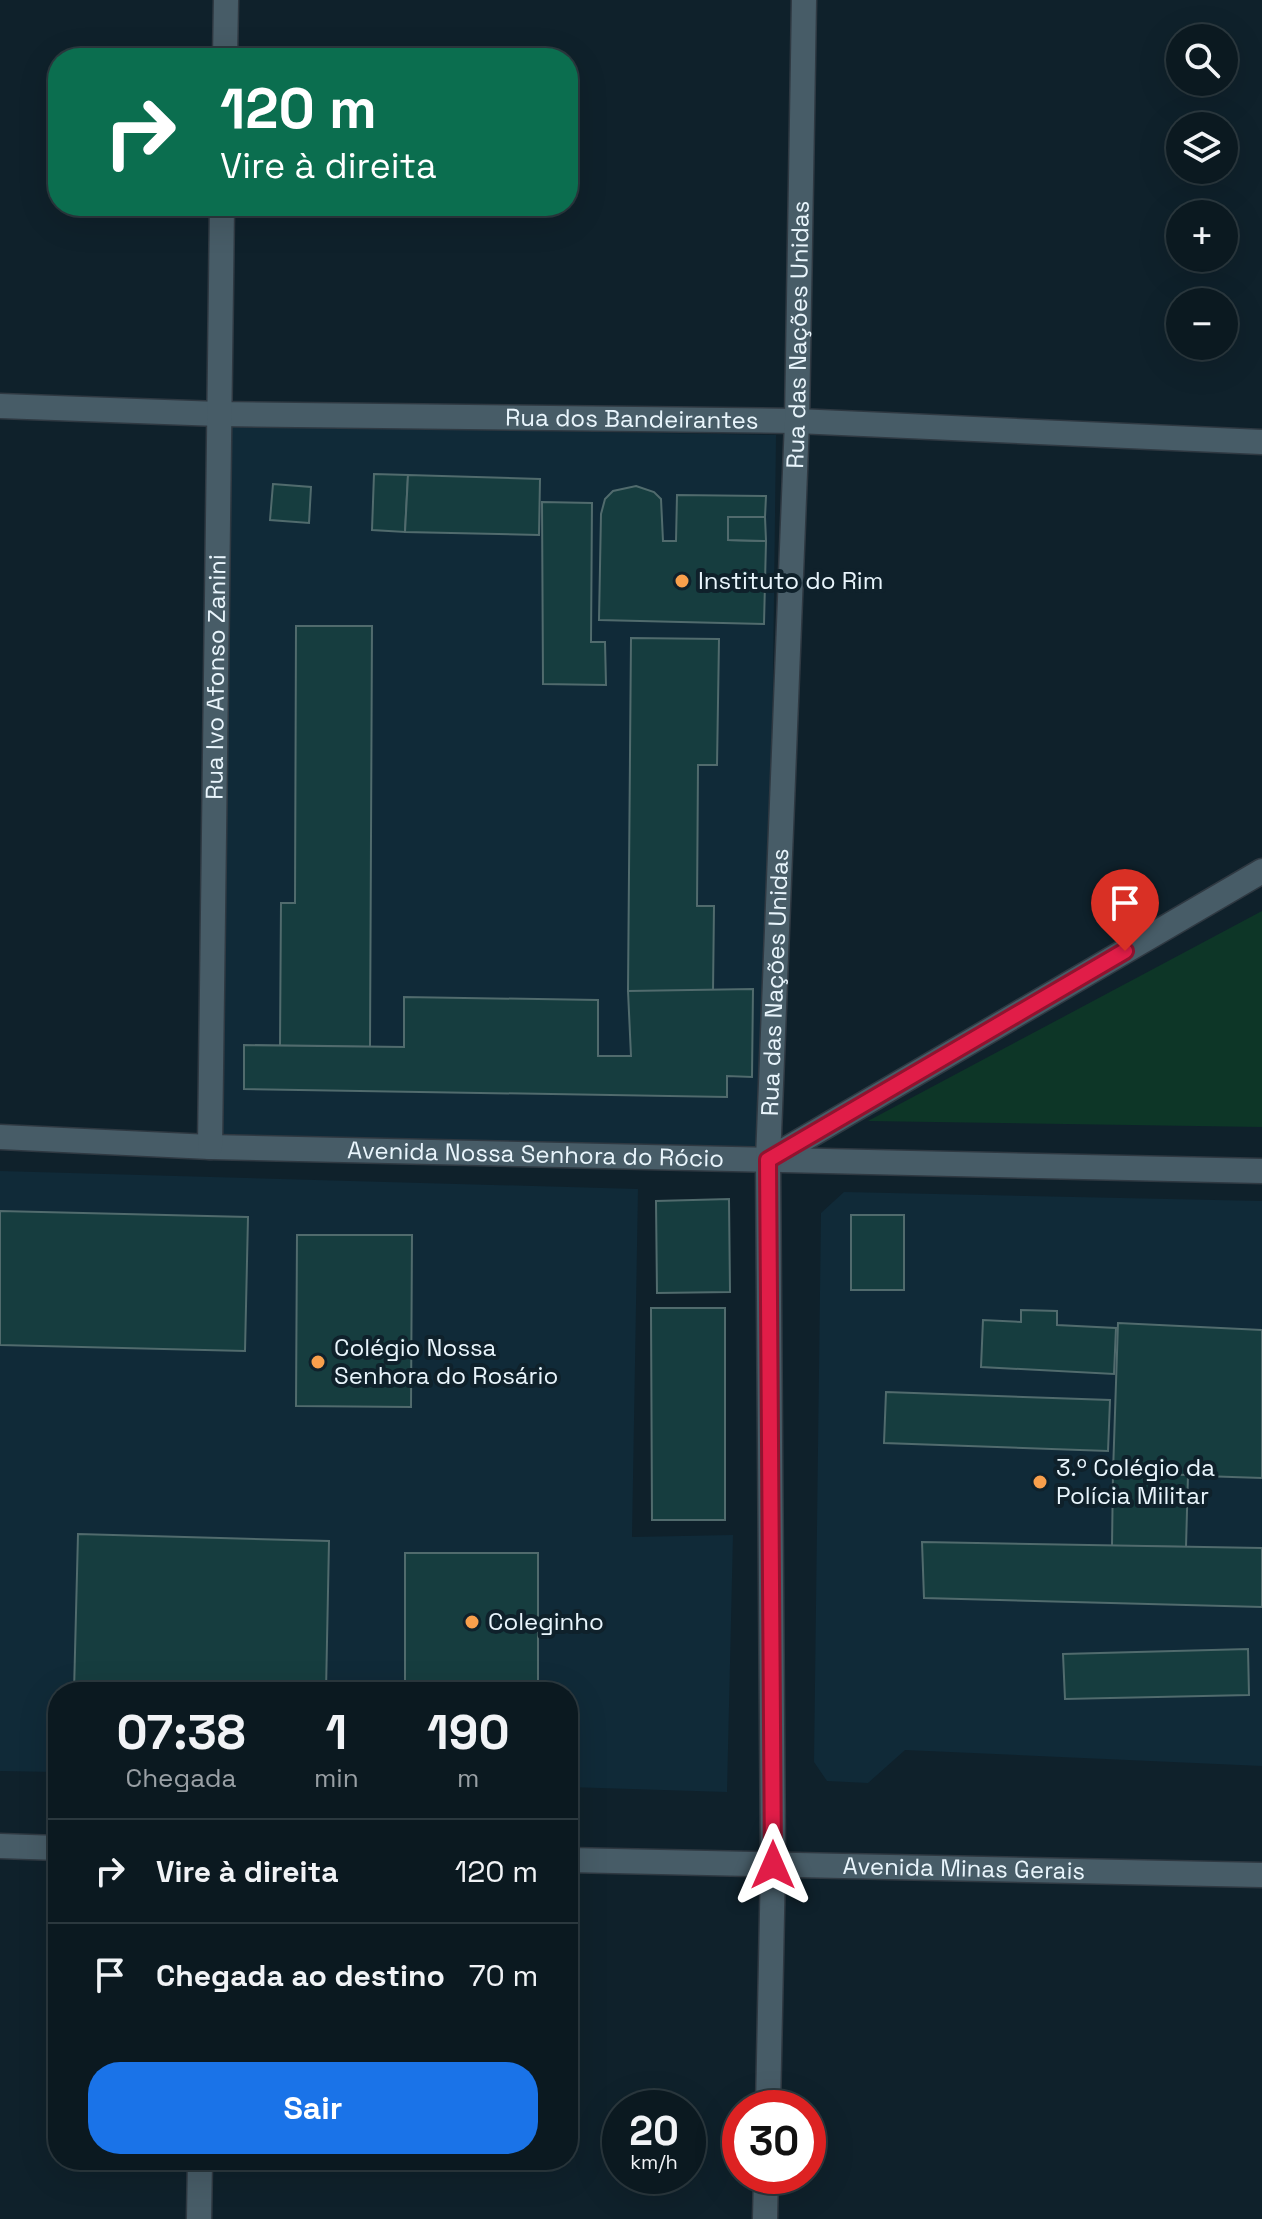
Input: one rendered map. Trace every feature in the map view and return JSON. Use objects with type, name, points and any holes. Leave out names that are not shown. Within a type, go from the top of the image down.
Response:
[{"type":"street","points":[[225,48],[226,0]]},
{"type":"street","name":"Rua das Nações Unidas","points":[[768,2090],[773,1865],[768,1160],[797,421],[804,0]]},
{"type":"street","name":"Rua Ivo Afonso Zanini","points":[[210,1147],[222,216]]},
{"type":"street","name":"Rua dos Bandeirantes","points":[[0,406],[219,414],[797,421],[1262,442]]},
{"type":"street","points":[[768,1160],[1262,871]]},
{"type":"street","name":"Avenida Nossa Senhora do Rócio","points":[[0,1137],[210,1147],[1262,1171]]},
{"type":"street","points":[[0,1846],[48,1848]]},
{"type":"street","name":"Avenida Minas Gerais","points":[[578,1860],[1262,1875]]},
{"type":"street","points":[[199,2219],[200,2170]]},
{"type":"street","points":[[765,2219],[766,2194]]},
{"type":"shaded area","points":[[225,426],[776,435],[767,1158],[211,1139]]},
{"type":"shaded area","name":"Colégio Nossa Senhora do Rosário","points":[[0,1171],[638,1189],[632,1537],[733,1535],[727,1792],[578,1787],[578,1682],[48,1682],[48,1772],[0,1771]]},
{"type":"shaded area","name":"3.º Colégio da Polícia Militar","points":[[844,1192],[1262,1201],[1262,1766],[905,1750],[868,1783],[827,1781],[814,1762],[821,1213]]},
{"type":"green space","points":[[1262,911],[1262,1127],[868,1121]]},
{"type":"building","points":[[374,474],[408,475],[405,532],[372,530]]},
{"type":"building","points":[[408,475],[540,479],[539,535],[405,532]]},
{"type":"building","points":[[273,484],[311,487],[309,523],[270,520]]},
{"type":"building","name":"Instituto do Rim","points":[[636,486],[654,492],[661,499],[663,541],[676,541],[677,495],[766,496],[765,517],[728,517],[728,540],[766,541],[764,624],[599,620],[601,514],[605,499],[613,491]]},
{"type":"building","points":[[542,502],[592,503],[591,642],[605,642],[606,685],[543,684]]},
{"type":"building","name":"Instituto do Rim","points":[[728,517],[765,517],[766,541],[728,540]]},
{"type":"building","points":[[296,626],[372,626],[370,1047],[280,1046],[281,903],[295,903]]},
{"type":"building","points":[[631,638],[719,639],[717,765],[698,765],[697,906],[714,906],[713,992],[628,991]]},
{"type":"building","points":[[753,989],[752,1077],[727,1076],[727,1097],[244,1089],[244,1045],[404,1047],[404,997],[598,1000],[598,1056],[631,1056],[628,991]]},
{"type":"building","points":[[729,1199],[730,1292],[657,1293],[656,1201]]},
{"type":"building","points":[[0,1211],[248,1217],[245,1351],[0,1345]]},
{"type":"building","points":[[851,1215],[904,1215],[904,1290],[851,1290]]},
{"type":"building","points":[[297,1235],[412,1235],[411,1407],[296,1406]]},
{"type":"building","points":[[651,1308],[725,1308],[725,1520],[652,1520]]},
{"type":"building","points":[[1021,1310],[1057,1311],[1057,1325],[1116,1328],[1114,1374],[981,1367],[983,1320],[1021,1322]]},
{"type":"building","points":[[1118,1323],[1262,1330],[1262,1478],[1113,1473]]},
{"type":"building","points":[[886,1392],[1110,1400],[1108,1451],[884,1443]]},
{"type":"building","points":[[1113,1473],[1188,1475],[1186,1547],[1112,1546]]},
{"type":"building","points":[[78,1534],[329,1541],[326,1682],[74,1682]]},
{"type":"building","points":[[922,1542],[1262,1548],[1262,1607],[924,1598]]},
{"type":"building","name":"Coleginho","points":[[405,1553],[538,1553],[538,1682],[405,1682]]},
{"type":"building","points":[[1248,1649],[1249,1695],[1065,1699],[1063,1654]]},
{"type":"place","name":"Instituto do Rim","points":[[682,581]]},
{"type":"place","name":"Colégio Nossa Senhora do Rosário","points":[[318,1362]]},
{"type":"place","name":"3.º Colégio da Polícia Militar","points":[[1040,1482]]},
{"type":"place","name":"Coleginho","points":[[472,1622]]},
{"type":"route","points":[[773,1865],[768,1160],[1125,951]]}]
